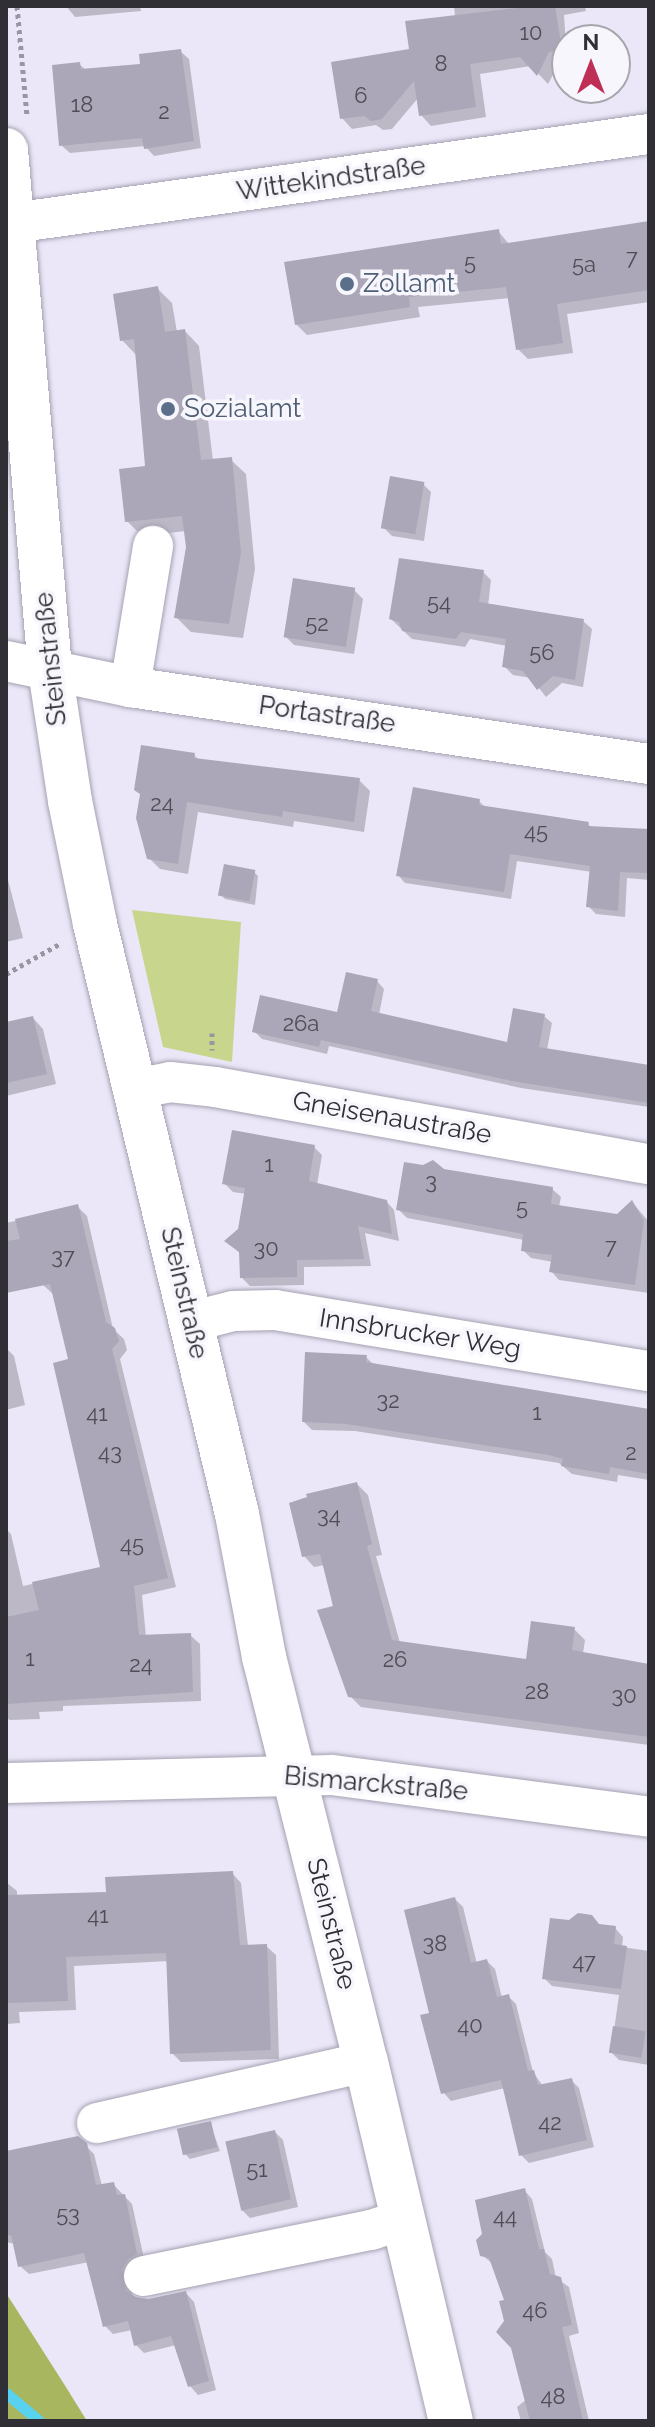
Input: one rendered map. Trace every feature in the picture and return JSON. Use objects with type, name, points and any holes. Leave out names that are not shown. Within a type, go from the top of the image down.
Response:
[{"type":"main road","name":"Steinstraße","points":[[6,150],[50,670],[95,924],[237,1514],[264,1657],[366,2062],[451,2421]]},
{"type":"street","name":"Wittekindstraße","points":[[13,223],[649,134]]},
{"type":"street","points":[[130,687],[153,546]]},
{"type":"street","name":"Portastraße","points":[[6,661],[130,687],[649,764]]},
{"type":"street","name":"Gneisenaustraße","points":[[135,1089],[170,1082],[215,1087],[649,1164]]},
{"type":"street","name":"Innsbrucker Weg","points":[[190,1322],[233,1311],[275,1310],[649,1371]]},
{"type":"street","name":"Bismarckstraße","points":[[6,1783],[332,1775],[442,1787],[649,1817]]},
{"type":"street","points":[[97,2123],[366,2062]]},
{"type":"street","points":[[144,2276],[371,2230],[404,2219]]},
{"type":"path","points":[[6,974],[95,924]]},
{"type":"green space","points":[[132,910],[241,922],[232,1062],[163,1047]]},
{"type":"green space","points":[[6,2293],[64,2384],[87,2421],[6,2421]]},
{"type":"building","points":[[555,6],[558,24],[551,24],[551,52],[537,76],[520,57],[470,64],[476,107],[419,116],[414,81],[382,119],[371,121],[364,116],[340,119],[331,62],[409,49],[405,21]]},
{"type":"building","points":[[181,49],[194,141],[144,149],[142,138],[59,146],[52,65],[80,62],[81,69],[140,64],[139,54]]},
{"type":"building","points":[[649,221],[649,290],[557,304],[563,343],[516,350],[506,287],[409,297],[410,307],[295,325],[284,262],[499,229],[501,244]]},
{"type":"building","name":"Sozialamt","points":[[158,286],[165,332],[185,329],[201,460],[232,457],[241,553],[229,624],[174,618],[186,547],[182,516],[125,522],[119,469],[145,466],[134,339],[120,341],[113,294]]},
{"type":"building","points":[[390,476],[424,482],[415,534],[381,528]]},
{"type":"building","points":[[399,558],[484,570],[479,602],[584,619],[575,680],[553,676],[537,690],[523,671],[502,667],[506,639],[461,632],[456,639],[402,631],[399,622],[389,619]]},
{"type":"building","points":[[293,578],[355,588],[346,647],[284,637]]},
{"type":"building","points":[[141,745],[195,753],[194,758],[360,778],[354,822],[283,811],[282,817],[187,802],[178,864],[147,859],[136,818],[140,794],[134,790]]},
{"type":"building","points":[[413,787],[480,799],[479,805],[589,822],[588,826],[649,829],[649,873],[620,872],[618,911],[586,907],[590,866],[510,854],[504,892],[396,876]]},
{"type":"building","points":[[224,864],[255,870],[249,902],[218,895]]},
{"type":"building","points":[[346,972],[378,979],[371,1011],[507,1042],[513,1008],[545,1014],[539,1047],[649,1065],[649,1103],[512,1081],[321,1040],[319,1047],[252,1032],[260,995],[337,1012]]},
{"type":"building","points":[[33,1016],[47,1074],[6,1083],[6,1022]]},
{"type":"building","points":[[232,1130],[315,1145],[309,1181],[387,1200],[392,1234],[358,1226],[364,1259],[297,1260],[297,1277],[240,1278],[239,1252],[224,1241],[238,1229],[245,1188],[222,1184]]},
{"type":"building","points":[[433,1160],[444,1169],[553,1187],[551,1204],[617,1214],[632,1200],[644,1221],[635,1285],[549,1272],[552,1255],[521,1251],[523,1234],[396,1210],[404,1162],[423,1165]]},
{"type":"building","points":[[78,1204],[106,1322],[115,1328],[119,1341],[112,1349],[168,1578],[134,1586],[139,1635],[191,1633],[193,1692],[6,1704],[6,1617],[39,1610],[32,1582],[100,1567],[53,1363],[68,1359],[50,1284],[6,1293],[6,1241],[20,1239],[15,1219]]},
{"type":"building","points":[[305,1352],[367,1355],[366,1362],[649,1409],[649,1474],[610,1467],[609,1474],[561,1466],[563,1459],[549,1455],[346,1424],[302,1422]]},
{"type":"building","points":[[357,1482],[372,1544],[367,1546],[392,1640],[526,1659],[531,1621],[575,1627],[572,1650],[649,1664],[649,1737],[348,1697],[317,1610],[333,1606],[320,1554],[302,1557],[289,1503],[307,1497],[306,1494]]},
{"type":"building","points":[[233,1871],[240,1945],[267,1944],[271,2050],[170,2054],[166,1953],[66,1957],[68,2001],[6,2003],[6,1895],[106,1892],[105,1877]]},
{"type":"building","points":[[455,1897],[471,1963],[487,1959],[497,1997],[509,1994],[528,2071],[534,2070],[538,2085],[572,2078],[587,2140],[519,2156],[501,2080],[441,2094],[420,2015],[429,2013],[404,1910]]},
{"type":"building","points":[[578,1913],[592,1915],[599,1924],[616,1926],[614,1944],[627,1946],[621,1989],[542,1979],[550,1918],[569,1920]]},
{"type":"building","points":[[613,2026],[646,2031],[641,2058],[609,2053]]},
{"type":"building","points":[[211,2121],[217,2147],[183,2155],[177,2129]]},
{"type":"building","points":[[275,2130],[291,2199],[241,2211],[225,2141]]},
{"type":"building","points":[[78,2136],[87,2143],[96,2185],[114,2182],[117,2195],[125,2194],[137,2254],[128,2259],[122,2269],[126,2291],[148,2299],[186,2291],[209,2381],[188,2387],[171,2336],[134,2346],[128,2321],[103,2327],[84,2253],[18,2267],[11,2235],[6,2236],[6,2151]]},
{"type":"building","points":[[525,2188],[539,2249],[544,2249],[550,2274],[561,2277],[572,2325],[562,2327],[583,2421],[530,2421],[511,2348],[496,2332],[504,2321],[499,2301],[504,2300],[489,2258],[480,2256],[476,2240],[482,2234],[475,2200]]},
{"type":"waterway","points":[[6,2393],[39,2421]]},
{"type":"place","name":"Zollamt","points":[[347,284]]},
{"type":"place","name":"Sozialamt","points":[[168,409]]}]
